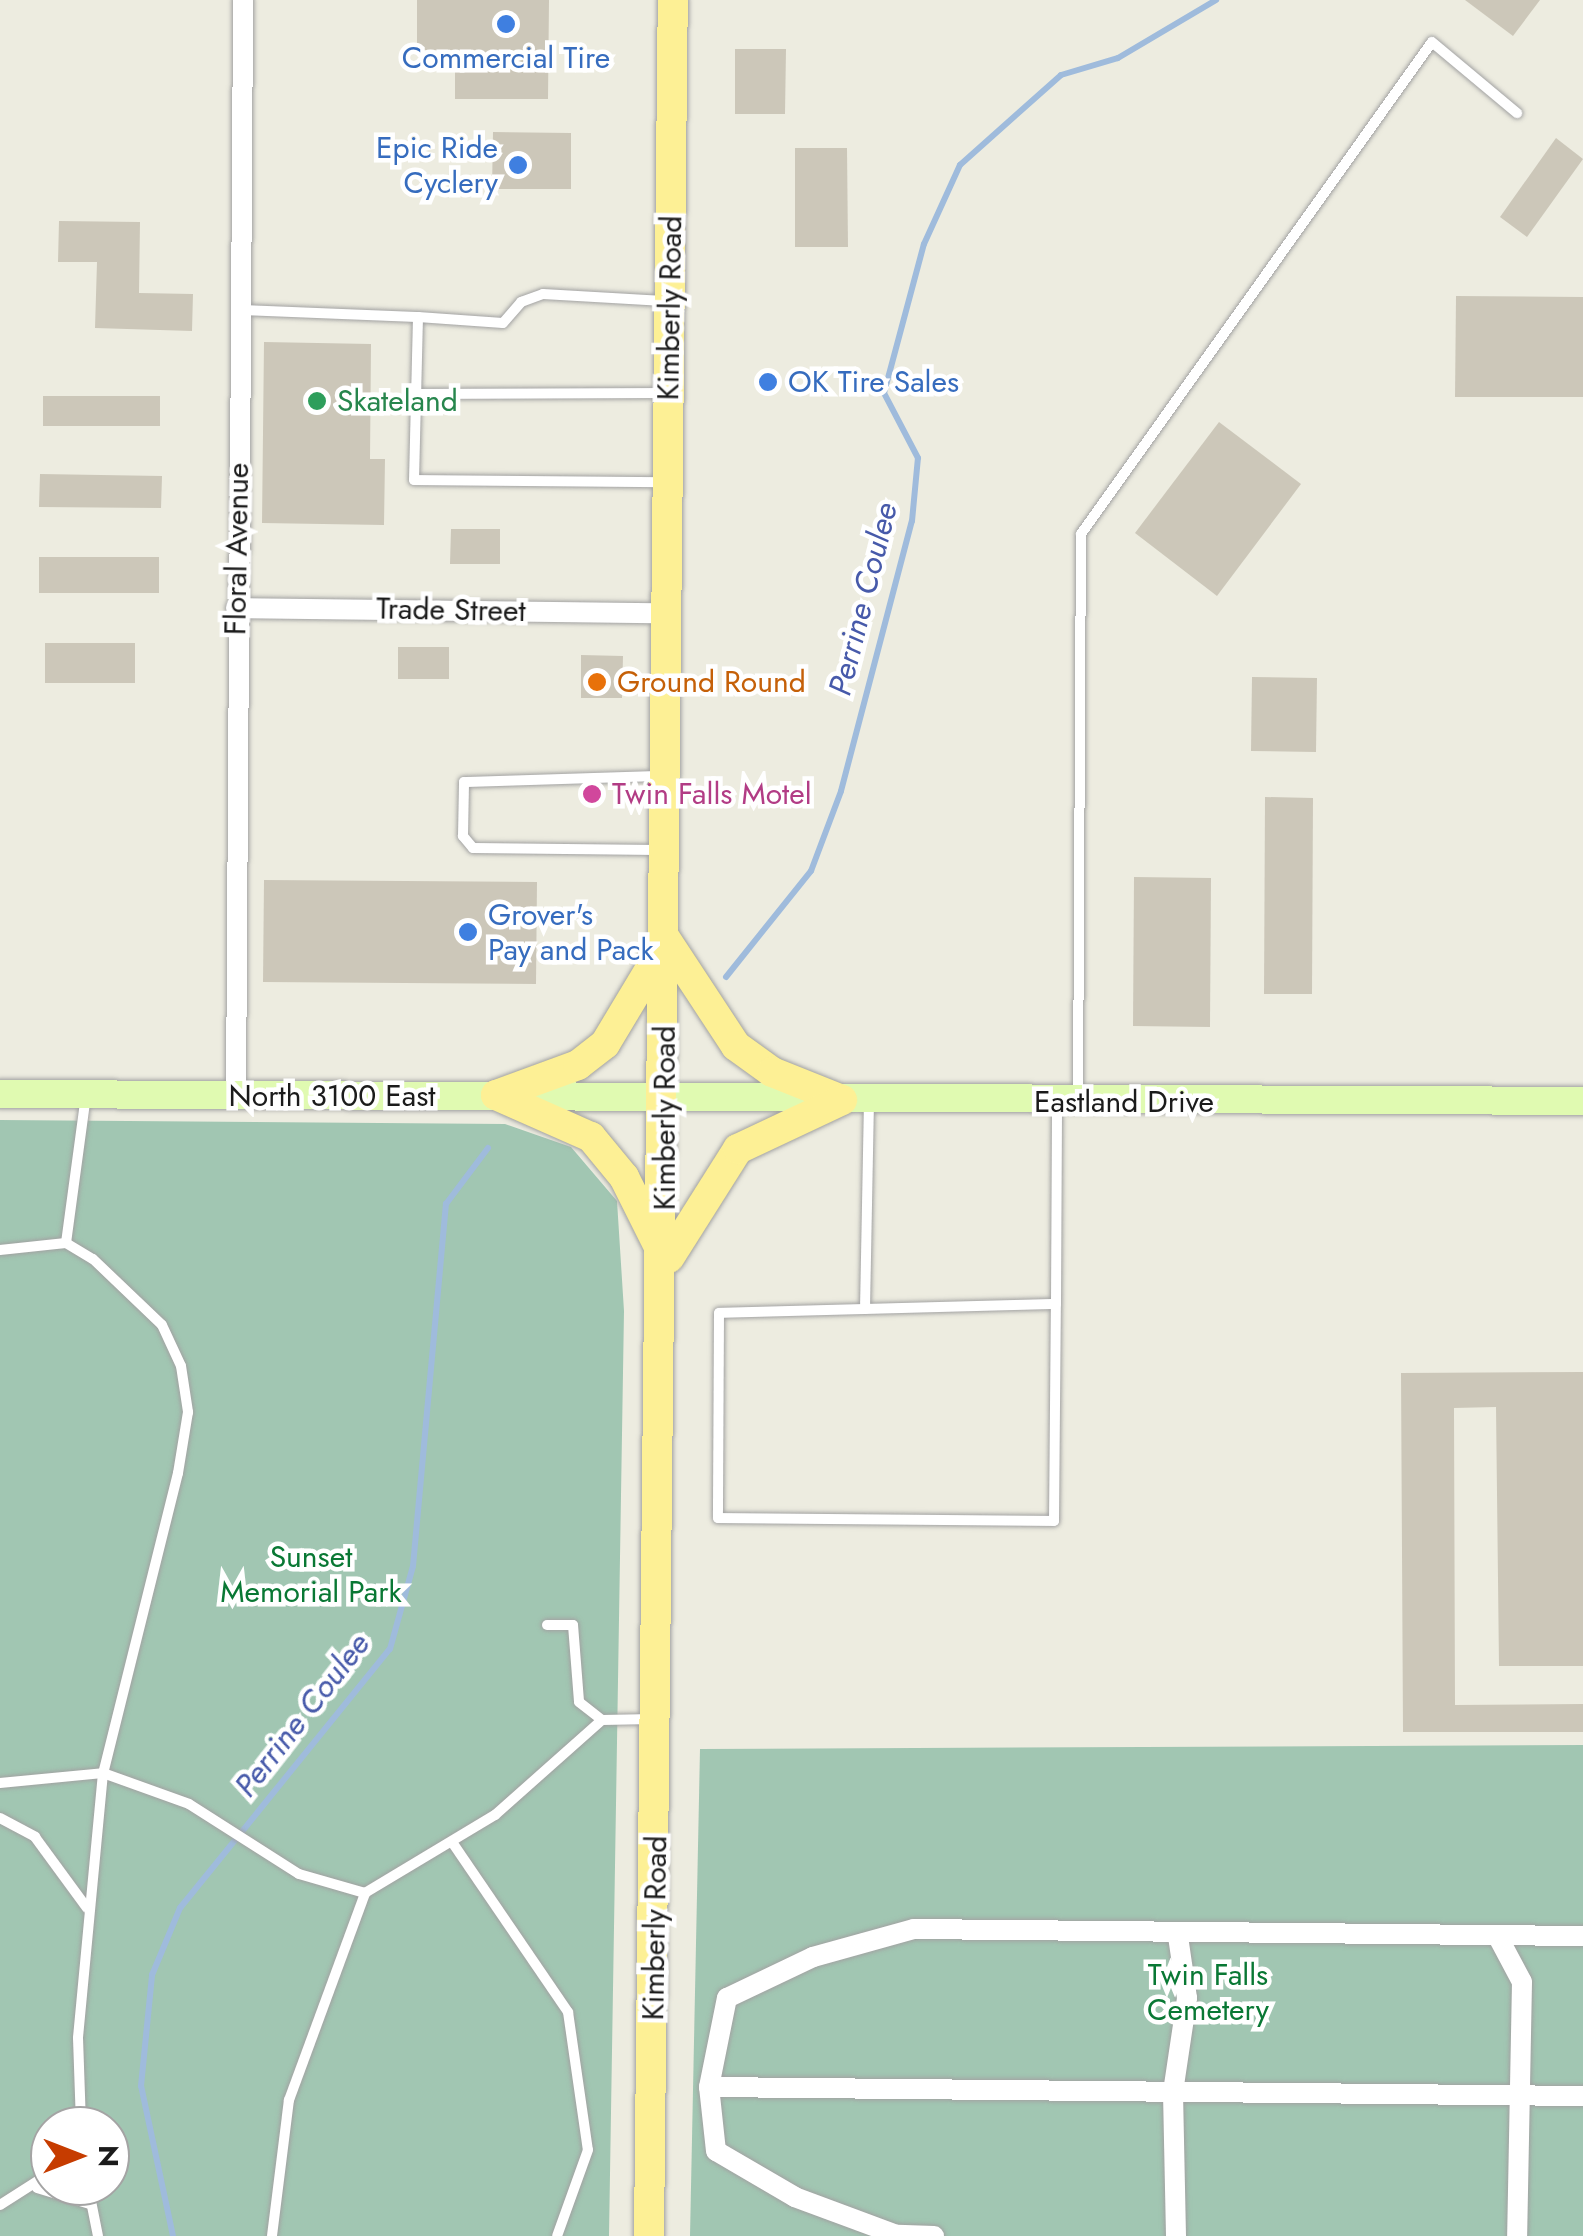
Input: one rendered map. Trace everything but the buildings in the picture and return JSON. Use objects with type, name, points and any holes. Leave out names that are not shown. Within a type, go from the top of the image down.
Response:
[{"type":"main road","name":"Kimberly Road","points":[[649,2236],[666,1266],[665,850],[673,0]]},
{"type":"main road","points":[[496,1095],[578,1064],[604,1044],[666,938],[736,1046],[772,1072],[856,1099]]},
{"type":"main road","name":"North 3100 East","points":[[0,1094],[664,1098]]},
{"type":"main road","points":[[496,1095],[591,1137],[646,1212],[666,1266]]},
{"type":"main road","name":"Eastland Drive","points":[[664,1098],[1583,1101]]},
{"type":"main road","points":[[666,1266],[707,1186],[738,1149],[856,1099]]},
{"type":"street","name":"Floral Avenue","points":[[236,1097],[236,608],[243,0]]},
{"type":"street","name":"Trade Street","points":[[236,608],[667,613]]},
{"type":"street","points":[[934,2236],[896,2235],[795,2198],[716,2152],[709,2087],[727,1998],[813,1958],[914,1929],[1178,1936],[1583,1936]]},
{"type":"street","points":[[1498,1935],[1522,1982],[1517,2236]]},
{"type":"street","points":[[1176,2236],[1172,2092],[1187,1998],[1178,1936]]},
{"type":"street","points":[[709,2087],[1583,2096]]},
{"type":"lane","points":[[1056,1304],[719,1312],[718,1518],[1054,1521],[1056,1304],[1068,1102],[1080,534],[1432,42],[1517,112]]},
{"type":"lane","points":[[240,310],[504,323],[542,294],[670,301]]},
{"type":"lane","points":[[418,317],[414,480],[668,482]]},
{"type":"lane","points":[[417,394],[669,393]]},
{"type":"lane","points":[[665,850],[473,848],[462,836],[464,782],[478,776],[666,776]]},
{"type":"lane","points":[[66,1243],[86,1095]]},
{"type":"lane","points":[[856,1099],[865,1309]]},
{"type":"lane","points":[[0,1250],[66,1243],[162,1325],[188,1412],[103,1773],[88,1910],[82,2106]]},
{"type":"lane","points":[[547,1625],[573,1625],[579,1702],[602,1720],[658,1718]]},
{"type":"lane","points":[[272,2236],[304,2048],[365,1893],[452,1842],[538,1783],[602,1720]]},
{"type":"lane","points":[[0,1782],[103,1773],[220,1825],[251,1850],[365,1893]]},
{"type":"lane","points":[[0,1818],[36,1837],[73,1877],[88,1910]]},
{"type":"lane","points":[[452,1842],[568,2012],[588,2150],[557,2236]]},
{"type":"lane","points":[[0,2205],[30,2191]]},
{"type":"lane","points":[[90,2206],[98,2236]]},
{"type":"green space","name":"Sunset Memorial Park","points":[[0,1120],[505,1124],[571,1147],[617,1201],[624,1311],[609,2236],[0,2236]]},
{"type":"green space","name":"Twin Falls Cemetery","points":[[1583,1745],[1583,2236],[690,2236],[700,1749]]},
{"type":"waterway","name":"Perrine Coulee","points":[[726,977],[811,871],[841,791],[912,521],[918,458],[884,393],[924,244],[960,165],[1061,75],[1118,58],[1216,0]]},
{"type":"waterway","name":"Perrine Coulee","points":[[173,2236],[141,2086],[152,1975],[180,1908],[390,1649],[413,1566],[446,1204],[488,1148]]},
{"type":"place","name":"Commercial Tire","points":[[506,24]]},
{"type":"place","name":"Epic Ride Cyclery","points":[[518,165]]},
{"type":"place","name":"OK Tire Sales","points":[[768,382]]},
{"type":"place","name":"Skateland","points":[[317,401]]},
{"type":"place","name":"Ground Round","points":[[597,682]]},
{"type":"place","name":"Twin Falls Motel","points":[[592,794]]},
{"type":"place","name":"Grover's Pay and Pack","points":[[468,932]]}]
